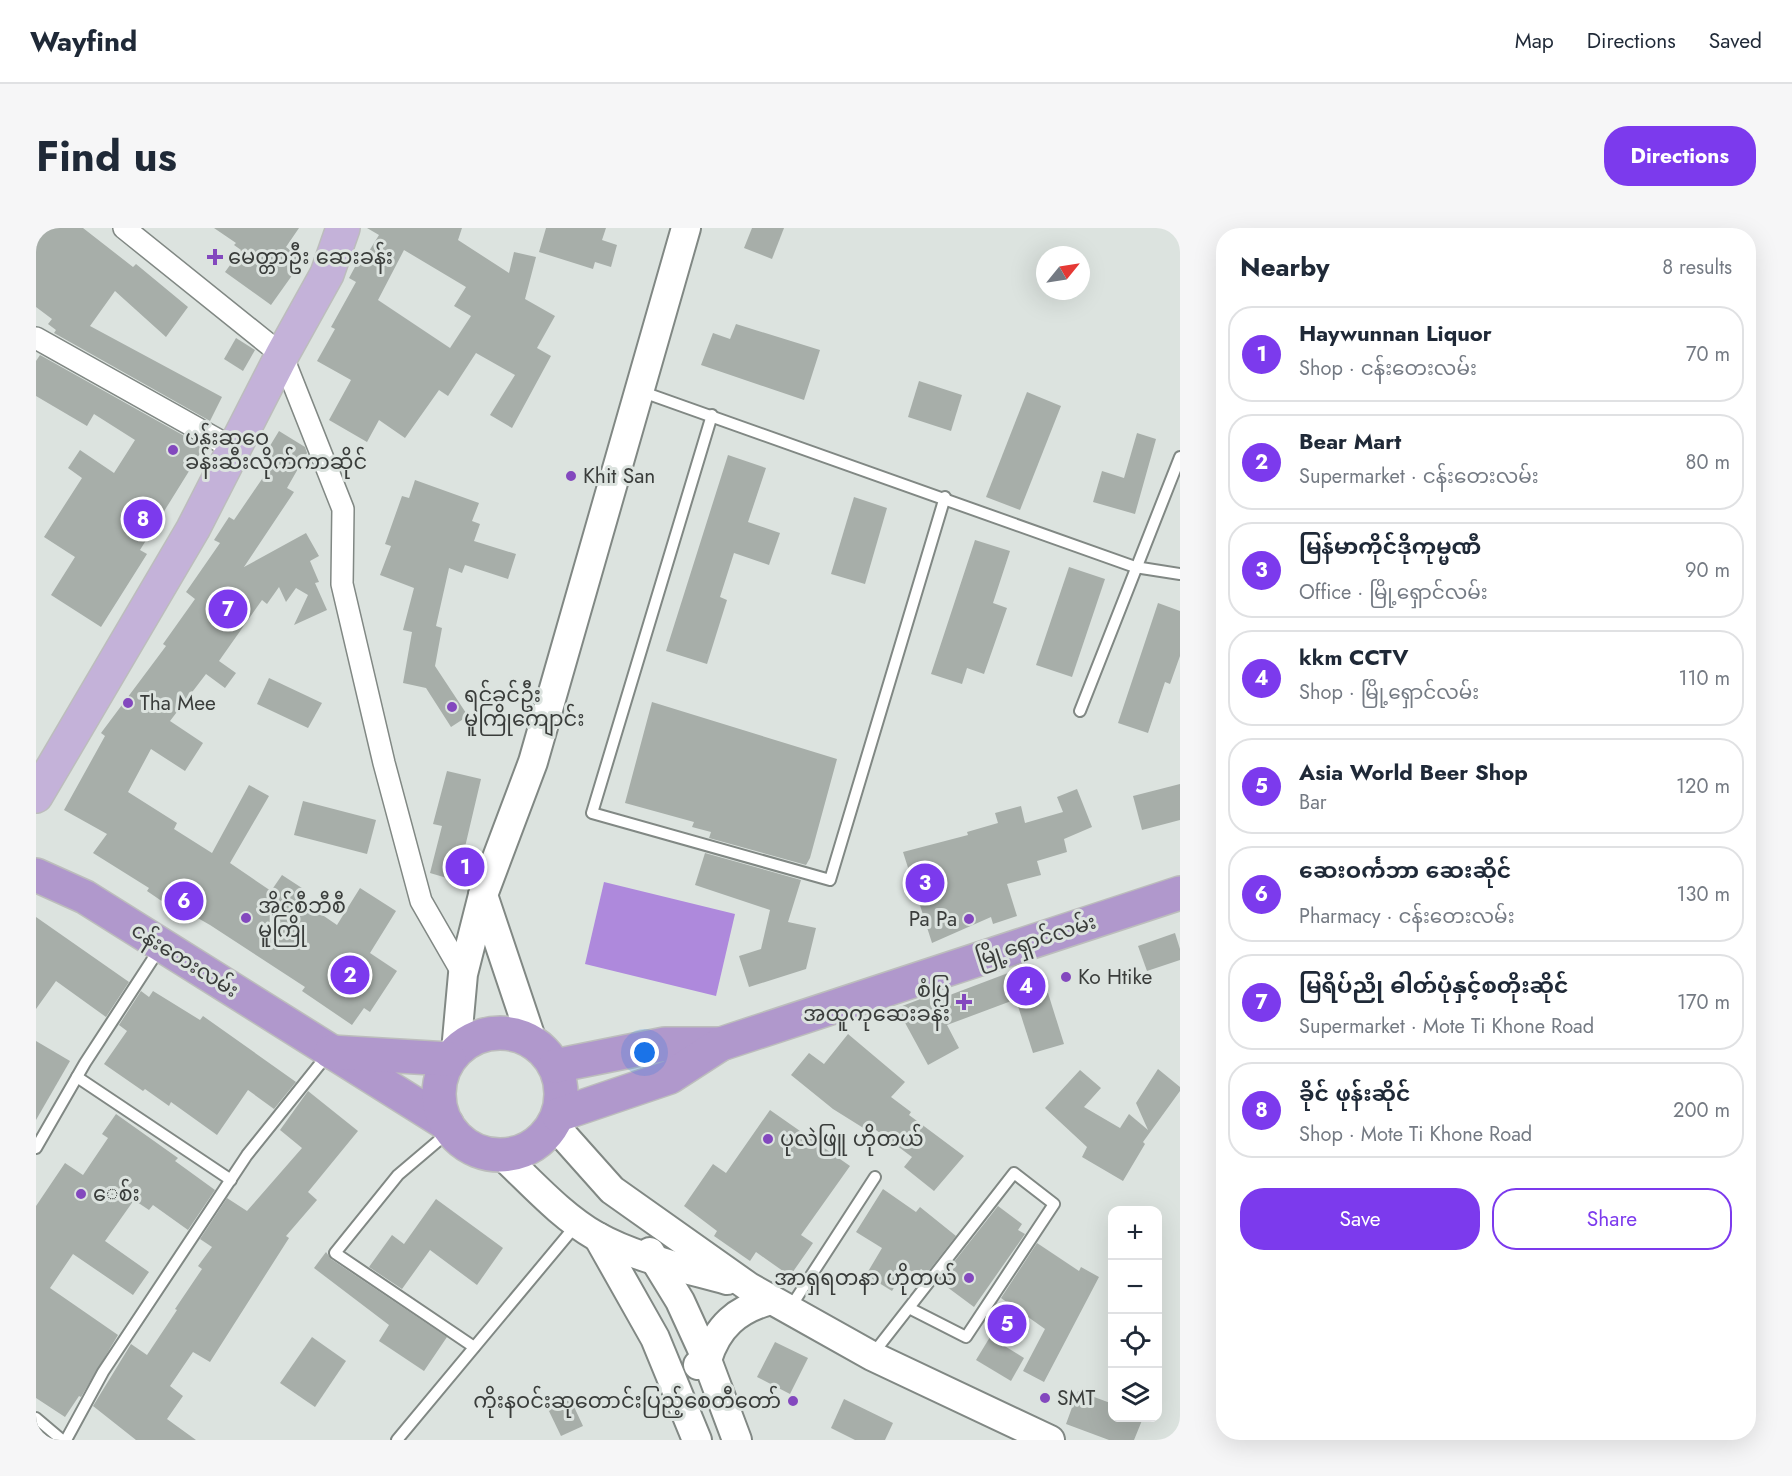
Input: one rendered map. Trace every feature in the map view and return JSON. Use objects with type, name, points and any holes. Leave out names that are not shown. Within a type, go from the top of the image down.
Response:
[{"type":"highway","name":"ငန်းတေးလမ်း","points":[[36,875],[85,897],[449,1127]]},
{"type":"highway","name":"မြို့ရှောင်လမ်း","points":[[556,1120],[670,1077],[720,1044],[1180,893]]},
{"type":"highway","points":[[506,1032],[532,1041],[545,1052],[555,1066],[561,1081],[561,1098],[556,1120],[544,1137],[532,1147],[502,1155],[473,1149],[449,1127],[440,1102],[440,1080],[453,1055],[478,1036],[506,1032]]},
{"type":"highway","name":"မြို့ရှောင်လမ်း","points":[[555,1066],[665,1044],[720,1044]]},
{"type":"highway","name":"ငန်းတေးလမ်း","points":[[330,1052],[453,1055]]},
{"type":"main road","points":[[36,796],[193,529],[282,355],[327,274],[343,228]]},
{"type":"main road","points":[[453,1055],[464,974],[483,895],[533,762],[686,228]]},
{"type":"main road","points":[[483,895],[532,1041]]},
{"type":"main road","points":[[556,1120],[612,1190],[680,1301],[707,1360],[737,1440]]},
{"type":"main road","points":[[502,1155],[588,1230],[655,1338],[697,1440]]},
{"type":"main road","points":[[612,1190],[769,1299],[872,1356],[1050,1440]]},
{"type":"main road","points":[[588,1230],[653,1258],[769,1299]]},
{"type":"main road","points":[[673,1379],[707,1360],[712,1342],[736,1314],[769,1299]]},
{"type":"street","points":[[124,228],[282,355],[343,509],[342,584],[384,763],[421,901],[464,974]]},
{"type":"street","points":[[36,338],[234,449]]},
{"type":"lane","points":[[639,391],[945,497],[1135,567],[1180,574]]},
{"type":"lane","points":[[712,415],[592,813],[830,880],[945,497]]},
{"type":"lane","points":[[1080,711],[1180,457]]},
{"type":"lane","points":[[36,1148],[77,1077],[162,945]]},
{"type":"lane","points":[[36,1418],[64,1440],[103,1372],[231,1180],[330,1052]]},
{"type":"lane","points":[[77,1077],[231,1180]]},
{"type":"lane","points":[[449,1127],[398,1175],[335,1252],[474,1347]]},
{"type":"lane","points":[[872,1356],[909,1308],[1014,1173],[1054,1204],[966,1337],[909,1308]]},
{"type":"lane","points":[[769,1299],[875,1177]]},
{"type":"lane","points":[[397,1440],[474,1347],[588,1230]]},
{"type":"shaded area","points":[[604,882],[735,914],[716,996],[585,964]]},
{"type":"building","points":[[36,228],[83,228],[133,267],[136,264],[188,307],[166,337],[115,291],[90,326],[222,397],[210,421],[54,333],[56,330],[48,324],[52,319],[36,307]]},
{"type":"building","points":[[214,228],[299,228],[286,247],[303,260],[271,305],[225,272],[241,250],[234,245],[236,243]]},
{"type":"building","points":[[367,228],[462,228],[458,240],[509,273],[514,252],[536,257],[525,299],[555,316],[537,348],[551,356],[512,428],[490,415],[515,375],[476,353],[448,396],[439,390],[405,438],[379,420],[367,442],[329,420],[351,380],[317,361],[335,329],[331,327],[356,282],[349,278],[362,254],[366,256],[379,235]],"holes":[[[404,250],[466,287],[454,306],[471,316],[450,348],[378,300]]]},
{"type":"building","points":[[546,228],[606,228],[602,240],[617,245],[611,267],[595,262],[593,269],[539,252]]},
{"type":"building","points":[[752,228],[784,228],[772,259],[744,248]]},
{"type":"building","points":[[736,324],[820,350],[804,400],[701,365],[713,333],[730,339]]},
{"type":"building","points":[[236,338],[255,350],[243,371],[224,359]]},
{"type":"building","points":[[40,355],[204,447],[140,550],[147,554],[101,627],[51,595],[75,557],[44,537],[82,478],[68,468],[80,450],[114,473],[135,440],[94,414],[87,426],[36,396],[36,361]]},
{"type":"building","points":[[919,381],[962,395],[951,431],[908,417]]},
{"type":"building","points":[[1027,392],[1061,406],[1020,510],[986,497]]},
{"type":"building","points":[[279,431],[305,447],[307,453],[287,488],[294,492],[244,567],[306,533],[319,556],[310,561],[319,582],[315,583],[327,610],[294,625],[308,595],[296,588],[286,602],[279,587],[267,604],[262,600],[219,661],[236,673],[225,688],[206,674],[170,721],[203,743],[185,771],[151,749],[128,792],[177,823],[174,829],[212,853],[249,785],[269,796],[230,863],[271,891],[282,875],[305,890],[299,899],[337,925],[360,888],[396,911],[370,953],[397,971],[370,1012],[364,1008],[352,1025],[302,991],[305,987],[210,925],[168,901],[166,904],[147,891],[149,888],[93,853],[107,834],[64,810],[105,736],[101,733],[166,646],[163,644],[195,599],[186,592],[220,543],[214,540],[229,517],[234,520],[275,460],[265,454]]},
{"type":"building","points":[[1137,433],[1156,439],[1135,514],[1093,502],[1102,471],[1124,478]]},
{"type":"building","points":[[728,455],[766,468],[748,522],[780,533],[769,565],[734,553],[720,597],[727,600],[707,664],[666,651]]},
{"type":"building","points":[[415,480],[479,503],[472,521],[480,524],[474,541],[516,554],[508,579],[465,565],[462,573],[449,568],[436,626],[442,628],[435,666],[468,716],[451,727],[426,688],[403,683],[412,632],[403,630],[414,588],[380,575],[391,546],[385,544],[402,496],[409,498]]},
{"type":"building","points":[[854,497],[887,508],[865,584],[831,574]]},
{"type":"building","points":[[975,540],[1010,551],[993,603],[1007,608],[984,674],[967,668],[962,684],[931,674]]},
{"type":"building","points":[[1069,567],[1105,579],[1072,677],[1036,665]]},
{"type":"building","points":[[1158,603],[1180,611],[1180,656],[1170,684],[1165,682],[1148,733],[1118,723]]},
{"type":"building","points":[[269,678],[322,703],[308,728],[257,704]]},
{"type":"building","points":[[652,702],[837,759],[810,858],[806,865],[709,838],[711,832],[692,827],[694,822],[625,803]]},
{"type":"building","points":[[447,771],[481,779],[457,881],[430,873],[442,826],[433,824]]},
{"type":"building","points":[[1180,784],[1180,820],[1142,830],[1133,796]]},
{"type":"building","points":[[1077,789],[1092,827],[1064,839],[1067,852],[1037,861],[1041,875],[1007,884],[1017,916],[993,924],[991,917],[932,943],[903,852],[968,835],[967,832],[998,823],[995,813],[1021,806],[1025,823],[1063,812],[1057,797]]},
{"type":"building","points":[[303,801],[376,820],[367,854],[294,835]]},
{"type":"building","points":[[705,853],[801,880],[788,922],[816,928],[806,969],[749,987],[739,956],[761,949],[770,910],[695,885]]},
{"type":"building","points":[[36,917],[129,982],[106,1017],[56,981],[36,1009]]},
{"type":"building","points":[[1175,933],[1180,949],[1180,960],[1147,971],[1138,946]]},
{"type":"building","points":[[1021,968],[1025,996],[947,1025],[959,1048],[928,1065],[897,1008],[931,995],[934,1001]]},
{"type":"building","points":[[141,991],[149,997],[153,991],[200,1020],[203,1016],[296,1082],[274,1109],[248,1090],[217,1135],[171,1102],[169,1106],[104,1064],[127,1031],[119,1025]]},
{"type":"building","points":[[1048,993],[1064,1044],[1033,1053],[1017,1003]]},
{"type":"building","points":[[848,1034],[905,1082],[891,1097],[911,1112],[909,1115],[964,1156],[934,1191],[904,1167],[912,1157],[868,1124],[865,1129],[833,1109],[791,1075],[809,1053],[824,1064]]},
{"type":"building","points":[[36,1041],[70,1061],[36,1120]]},
{"type":"building","points":[[1158,1069],[1180,1087],[1180,1091],[1143,1142],[1145,1144],[1123,1181],[1082,1157],[1087,1147],[1045,1108],[1080,1070],[1101,1088],[1084,1107],[1120,1128],[1129,1114],[1148,1130],[1136,1103]]},
{"type":"building","points":[[308,1091],[358,1131],[308,1192],[317,1200],[286,1236],[289,1238],[210,1362],[193,1352],[170,1386],[183,1396],[167,1419],[196,1440],[136,1440],[93,1406],[131,1344],[147,1355],[177,1310],[175,1309],[202,1269],[198,1266],[212,1247],[200,1239],[227,1198],[247,1211],[302,1148],[280,1130]]},
{"type":"building","points":[[770,1110],[850,1166],[801,1235],[813,1243],[790,1276],[756,1252],[750,1261],[714,1236],[717,1231],[684,1206],[713,1164],[726,1173]]},
{"type":"building","points":[[116,1114],[178,1158],[175,1161],[215,1190],[188,1230],[153,1205],[149,1210],[134,1200],[105,1241],[149,1272],[133,1295],[73,1254],[50,1288],[118,1335],[81,1397],[79,1396],[65,1417],[36,1398],[36,1206],[65,1163],[83,1175],[108,1138],[102,1134]]},
{"type":"building","points":[[883,1189],[916,1212],[920,1207],[956,1236],[927,1273],[921,1269],[916,1275],[906,1267],[892,1291],[866,1275],[882,1248],[856,1232]]},
{"type":"building","points":[[436,1199],[503,1248],[477,1285],[430,1250],[402,1289],[369,1267],[392,1235],[404,1244]]},
{"type":"building","points":[[998,1206],[1022,1224],[1018,1230],[1025,1234],[974,1307],[939,1281]]},
{"type":"building","points":[[1037,1243],[1079,1271],[1081,1267],[1099,1277],[1044,1382],[1023,1371],[1045,1329],[1001,1298]]},
{"type":"building","points":[[326,1252],[331,1259],[447,1337],[424,1371],[379,1341],[389,1325],[314,1268]]},
{"type":"building","points":[[312,1337],[346,1361],[315,1407],[280,1383]]},
{"type":"building","points":[[990,1337],[1024,1358],[1011,1381],[976,1360]]},
{"type":"building","points":[[775,1342],[808,1358],[790,1394],[757,1377]]},
{"type":"building","points":[[1078,1391],[1108,1402],[1108,1422],[1141,1422],[1134,1440],[1109,1440],[1066,1424]]},
{"type":"building","points":[[569,1396],[583,1426],[561,1436],[547,1407]]},
{"type":"building","points":[[844,1399],[893,1423],[885,1440],[855,1440],[831,1428]]},
{"type":"place","name":"မေတ္တာဦး ဆေးခန်း","points":[[215,257]]},
{"type":"place","name":"ပန်းဆုဝေ ခန်းဆီးလိုက်ကာဆိုင်","points":[[173,450]]},
{"type":"place","name":"Khit San","points":[[571,476]]},
{"type":"place","name":"ခိုင် ဖုန်းဆိုင်","points":[[143,519]]},
{"type":"place","name":"မြရိပ်ညို ဓါတ်ပုံနှင့်စတိုးဆိုင်","points":[[228,609]]},
{"type":"place","name":"Tha Mee","points":[[128,703]]},
{"type":"place","name":"ရင်ခွင်ဦး မူကြိုကျောင်း","points":[[452,707]]},
{"type":"place","name":"Haywunnan Liquor","points":[[465,867]]},
{"type":"place","name":"မြန်မာကိုင်ဒိုကုမ္မဏီ","points":[[925,883]]},
{"type":"place","name":"ဆေးဝင်္ကဘာ ဆေးဆိုင်","points":[[184,901]]},
{"type":"place","name":"အိုင်စီဘီစီ မူကြို","points":[[246,918]]},
{"type":"place","name":"Pa Pa","points":[[969,919]]},
{"type":"place","name":"Bear Mart","points":[[350,975]]},
{"type":"place","name":"Ko Htike","points":[[1066,977]]},
{"type":"place","name":"kkm CCTV","points":[[1026,986]]},
{"type":"place","name":"စံပြ အထူကုဆေးခန်း","points":[[964,1002]]},
{"type":"place","name":"ပုလဲဖြူ ဟိုတယ်","points":[[768,1139]]},
{"type":"place","name":"ေစ်း","points":[[81,1194]]},
{"type":"place","name":"အာရှရတနာ ဟိုတယ်","points":[[969,1278]]},
{"type":"place","name":"Asia World Beer Shop","points":[[1007,1324]]},
{"type":"place","name":"SMT","points":[[1045,1398]]},
{"type":"place","name":"ကိုးနဝင်းဆုတောင်းပြည့်စေတီတော်","points":[[793,1401]]}]
